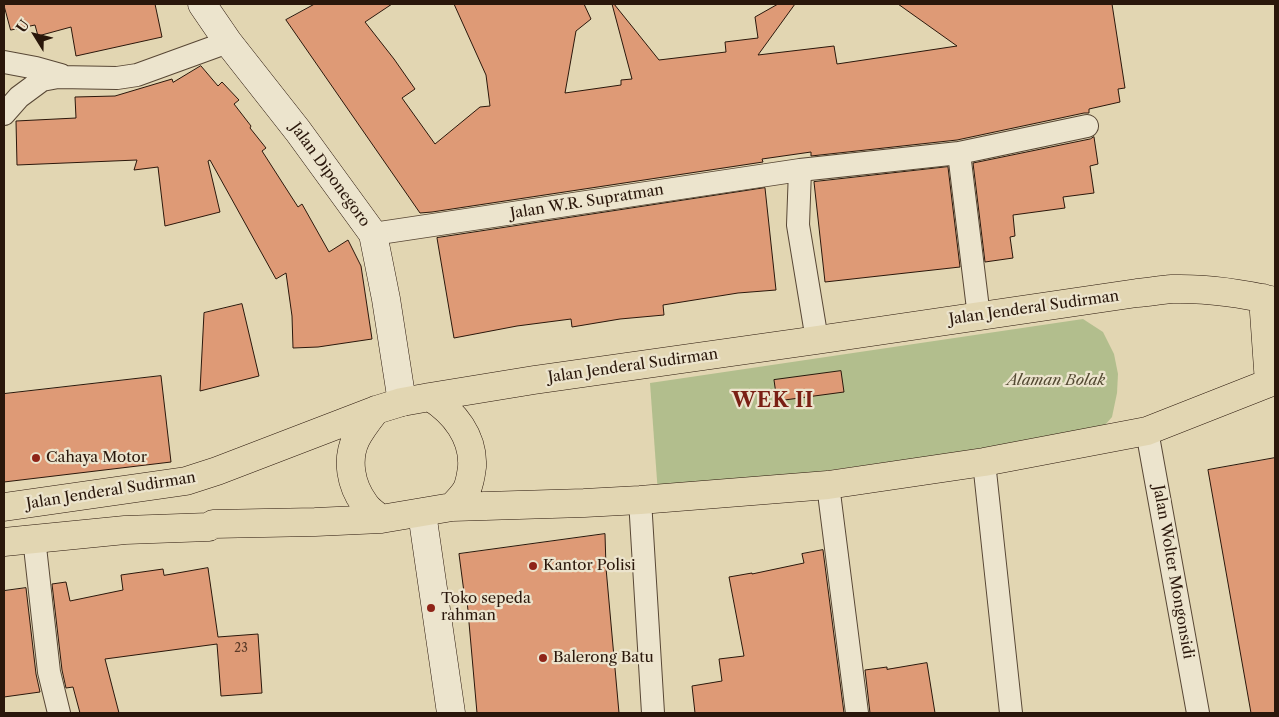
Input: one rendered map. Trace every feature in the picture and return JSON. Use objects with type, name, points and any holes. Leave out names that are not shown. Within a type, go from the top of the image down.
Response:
[{"type":"highway","name":"Jalan Jenderal Sudirman","points":[[4,507],[186,481],[376,410],[402,402],[430,397],[534,380],[1137,293],[1172,289],[1205,290],[1245,294],[1269,299]]},
{"type":"highway","points":[[4,542],[125,530],[208,527],[213,524],[381,519],[452,507],[584,504],[828,485],[984,462],[1147,431],[1272,382],[1269,299]]},
{"type":"highway","points":[[430,397],[439,402],[461,426],[467,436],[471,451],[470,481],[466,490],[452,507]]},
{"type":"highway","points":[[376,410],[355,440],[352,448],[350,470],[353,482],[364,504],[381,519]]},
{"type":"street","name":"Jalan Diponegoro","points":[[202,4],[228,42],[298,131],[373,234],[386,299],[402,402]]},
{"type":"street","points":[[4,114],[20,97],[42,80],[65,76],[117,78],[137,75],[228,42]]},
{"type":"street","points":[[4,62],[65,76]]},
{"type":"street","name":"Jalan W.R. Supratman","points":[[373,234],[800,170],[959,153],[1087,126]]},
{"type":"street","points":[[959,153],[979,317]]},
{"type":"street","points":[[800,170],[798,225],[817,340]]},
{"type":"street","name":"Jalan Wolter Mongonsidi","points":[[1147,431],[1198,713]]},
{"type":"street","points":[[984,462],[1011,713]]},
{"type":"street","points":[[828,485],[857,713]]},
{"type":"street","points":[[640,500],[653,713]]},
{"type":"street","points":[[422,513],[451,713]]},
{"type":"street","points":[[34,538],[49,672],[58,713]]},
{"type":"green space","name":"Alaman Bolak","points":[[1083,319],[1103,332],[1114,354],[1118,374],[1117,393],[1112,417],[1098,433],[658,494],[650,383]]},
{"type":"building","points":[[4,4],[155,4],[162,37],[76,56],[71,27],[38,36],[35,25],[11,30]]},
{"type":"building","points":[[315,4],[392,4],[365,22],[415,89],[402,98],[435,144],[480,107],[490,106],[486,75],[454,4],[584,4],[591,19],[576,31],[565,93],[621,85],[621,80],[632,79],[612,4],[614,4],[659,60],[726,52],[725,42],[758,38],[755,17],[778,4],[795,4],[758,55],[834,46],[837,64],[957,46],[898,4],[1112,4],[1125,88],[1118,89],[1120,102],[1089,109],[1089,113],[957,140],[811,156],[811,152],[762,159],[763,162],[420,213],[286,20]]},
{"type":"building","points":[[201,66],[218,86],[222,82],[239,100],[234,104],[266,148],[262,151],[298,207],[302,204],[329,252],[348,240],[361,266],[372,339],[318,347],[293,348],[292,316],[286,273],[276,279],[210,160],[208,161],[220,212],[165,226],[158,167],[134,170],[137,160],[17,165],[16,121],[76,118],[75,97],[115,96],[172,79],[173,82]]},
{"type":"building","points":[[1094,137],[1098,164],[1090,166],[1094,193],[1063,197],[1065,208],[1013,215],[1015,236],[1010,237],[1013,258],[985,262],[973,163]]},
{"type":"building","points":[[948,167],[960,267],[825,282],[814,182]]},
{"type":"building","points":[[765,188],[776,290],[738,293],[663,305],[664,315],[620,319],[572,327],[571,319],[517,326],[454,338],[437,238]]},
{"type":"building","points":[[242,304],[259,376],[200,391],[204,313]]},
{"type":"building","points":[[841,371],[844,392],[777,401],[774,380]]},
{"type":"building","points":[[161,376],[171,462],[4,482],[4,394]]},
{"type":"building","points":[[1275,458],[1275,713],[1251,713],[1208,470]]},
{"type":"building","name":"Balerong Batu","points":[[605,534],[606,568],[619,713],[477,713],[467,600],[465,600],[459,554]]},
{"type":"building","points":[[823,550],[844,713],[695,713],[692,686],[722,681],[719,659],[744,656],[729,577],[804,563],[802,554]]},
{"type":"building","points":[[208,568],[218,637],[258,634],[262,693],[221,696],[217,644],[105,659],[119,713],[80,713],[73,687],[66,688],[62,670],[52,584],[66,582],[70,601],[123,590],[121,575],[163,569],[164,575]]},
{"type":"building","points":[[26,588],[36,674],[40,692],[4,697],[4,591]]},
{"type":"building","points":[[927,663],[935,713],[870,713],[865,670]]},
{"type":"place","name":"Cahaya Motor","points":[[36,458]]},
{"type":"place","name":"Kantor Polisi","points":[[533,566]]},
{"type":"place","name":"Toko sepeda rahman","points":[[431,608]]},
{"type":"place","name":"Balerong Batu","points":[[543,658]]},
{"type":"district","name":"WEK II","points":[[773,401]]}]
